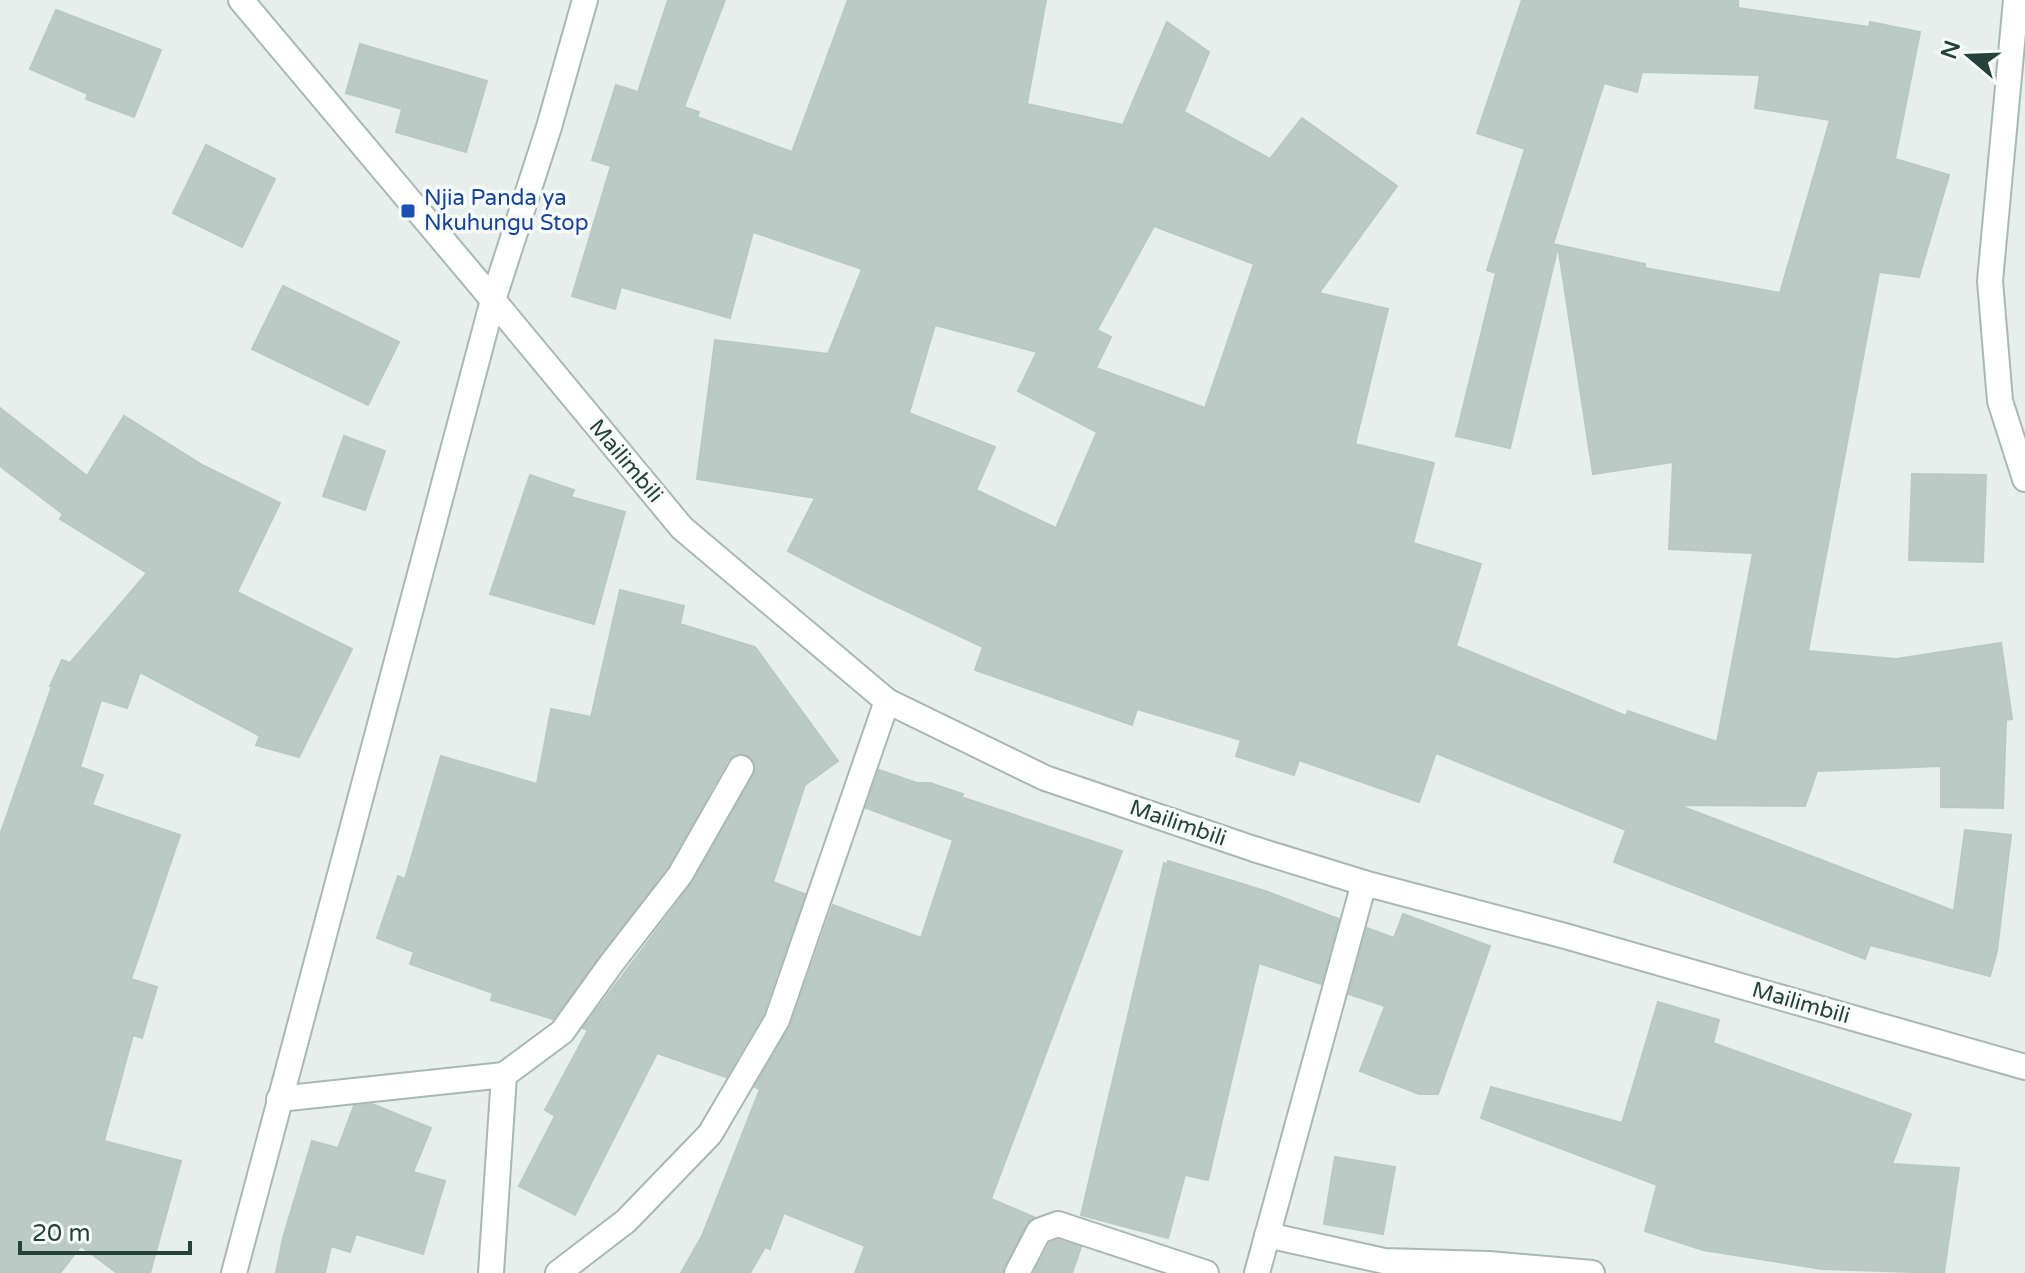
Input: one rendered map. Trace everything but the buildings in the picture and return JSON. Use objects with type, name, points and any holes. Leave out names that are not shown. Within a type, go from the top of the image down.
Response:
[{"type":"street","name":"Mailimbili","points":[[241,0],[682,528],[887,701],[1045,778],[1364,883],[1565,936],[2025,1067]]},
{"type":"street","points":[[234,1273],[493,300],[549,127],[585,0]]},
{"type":"street","points":[[2016,0],[1990,281],[2000,401],[2025,479]]},
{"type":"street","points":[[558,1273],[626,1221],[710,1134],[777,1020],[887,701]]},
{"type":"street","points":[[279,1099],[504,1075],[562,1032],[680,875],[741,768]]},
{"type":"street","points":[[1257,1273],[1364,883]]},
{"type":"street","points":[[491,1273],[504,1075]]},
{"type":"street","points":[[1017,1273],[1039,1231],[1058,1224],[1206,1273]]},
{"type":"street","points":[[1267,1235],[1384,1261],[1489,1264],[1592,1273]]},
{"type":"place","name":"Njia Panda ya Nkuhungu Stop","points":[[408,211]]}]
